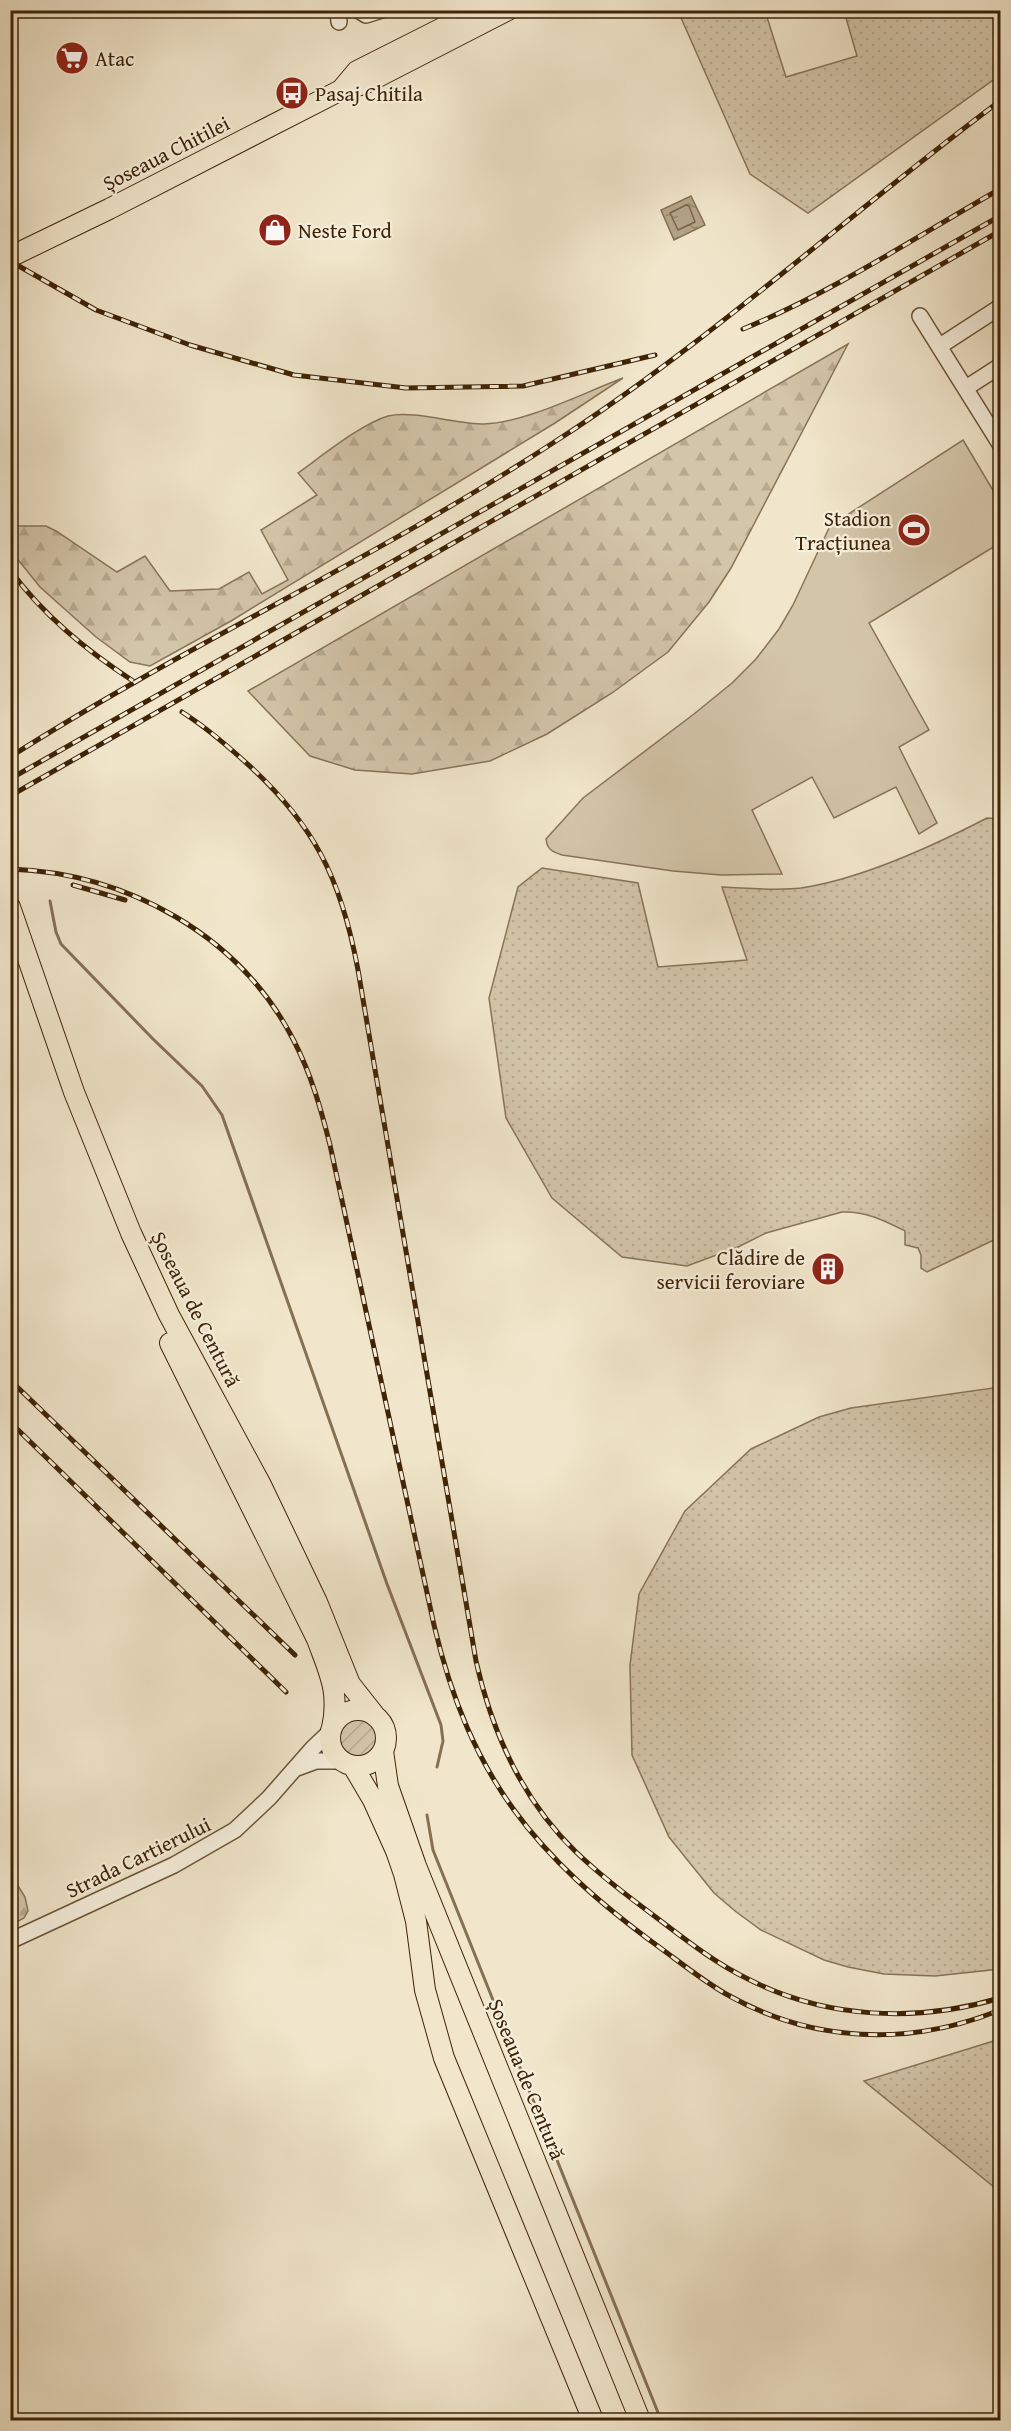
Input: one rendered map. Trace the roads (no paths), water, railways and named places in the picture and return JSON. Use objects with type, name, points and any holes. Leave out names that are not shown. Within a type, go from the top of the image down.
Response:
[{"type":"main road","name":"Șoseaua Chitilei","points":[[10,257],[341,90],[364,84],[384,66],[478,10]]},
{"type":"main road","name":"Șoseaua Chitilei","points":[[384,66],[508,10]]},
{"type":"main road","name":"Șoseaua de Centură","points":[[10,907],[99,1192],[317,1639],[335,1690],[336,1706],[330,1744],[333,1752],[347,1764],[373,1800],[404,1874],[416,1921],[425,1990],[444,2058],[593,2421]]},
{"type":"main road","name":"Șoseaua de Centură","points":[[10,940],[140,1254],[169,1315],[261,1485],[317,1602],[350,1684],[385,1730],[383,1751],[395,1811],[431,1906],[640,2421]]},
{"type":"main road","points":[[331,1729],[343,1715],[351,1711],[368,1712],[376,1717]]},
{"type":"main road","points":[[347,1764],[360,1766],[374,1762],[383,1751]]},
{"type":"street","points":[[358,10],[366,15],[382,10]]},
{"type":"street","points":[[940,346],[1000,307]]},
{"type":"street","points":[[920,316],[998,435]]},
{"type":"street","points":[[966,388],[1000,366]]},
{"type":"street","name":"Strada Cartierului","points":[[10,1941],[174,1865],[235,1830],[254,1814],[331,1729]]},
{"type":"street","points":[[297,1768],[316,1761],[347,1764]]},
{"type":"water","points":[[691,196],[705,225],[674,240],[661,210]]},
{"type":"waterway","points":[[50,901],[56,932],[61,944],[202,1086],[222,1115],[387,1584],[441,1725],[443,1741],[437,1767]]},
{"type":"waterway","points":[[427,1815],[433,1850],[661,2420]]},
{"type":"railway","points":[[10,757],[78,715],[424,522],[559,439],[617,400],[728,317],[1000,101]]},
{"type":"railway","points":[[743,329],[842,281],[1000,189]]},
{"type":"railway","points":[[10,779],[1000,216]]},
{"type":"railway","points":[[10,796],[1000,231]]},
{"type":"railway","points":[[10,261],[96,310],[190,345],[294,375],[406,388],[523,386],[655,355]]},
{"type":"railway","points":[[10,570],[51,617],[99,657],[133,681]]},
{"type":"railway","points":[[182,712],[236,753],[289,806],[321,854],[343,907],[358,970],[476,1661],[491,1714],[525,1788],[557,1832],[615,1886],[679,1935],[748,1979],[809,2002],[872,2013],[904,2014],[937,2011],[1000,1998]]},
{"type":"railway","points":[[10,869],[54,873],[96,883],[137,897],[176,917],[211,941],[243,970],[271,1003],[294,1041],[306,1066],[330,1145],[434,1625],[449,1679],[467,1727],[488,1770],[514,1809],[543,1845],[577,1880],[615,1913],[700,1977],[726,1994],[759,2010],[792,2022],[826,2030],[861,2034],[896,2034],[931,2030],[966,2022],[1000,2010]]},
{"type":"railway","points":[[73,885],[125,900]]},
{"type":"railway","points":[[10,1380],[295,1655]]},
{"type":"railway","points":[[10,1422],[286,1692]]},
{"type":"place","name":"Atac","points":[[72,58]]},
{"type":"place","name":"Pasaj Chitila","points":[[292,93]]},
{"type":"place","name":"Neste Ford","points":[[275,230]]},
{"type":"place","name":"Stadion Tracțiunea","points":[[914,530]]},
{"type":"place","name":"Clădire de servicii feroviare","points":[[828,1269]]}]
